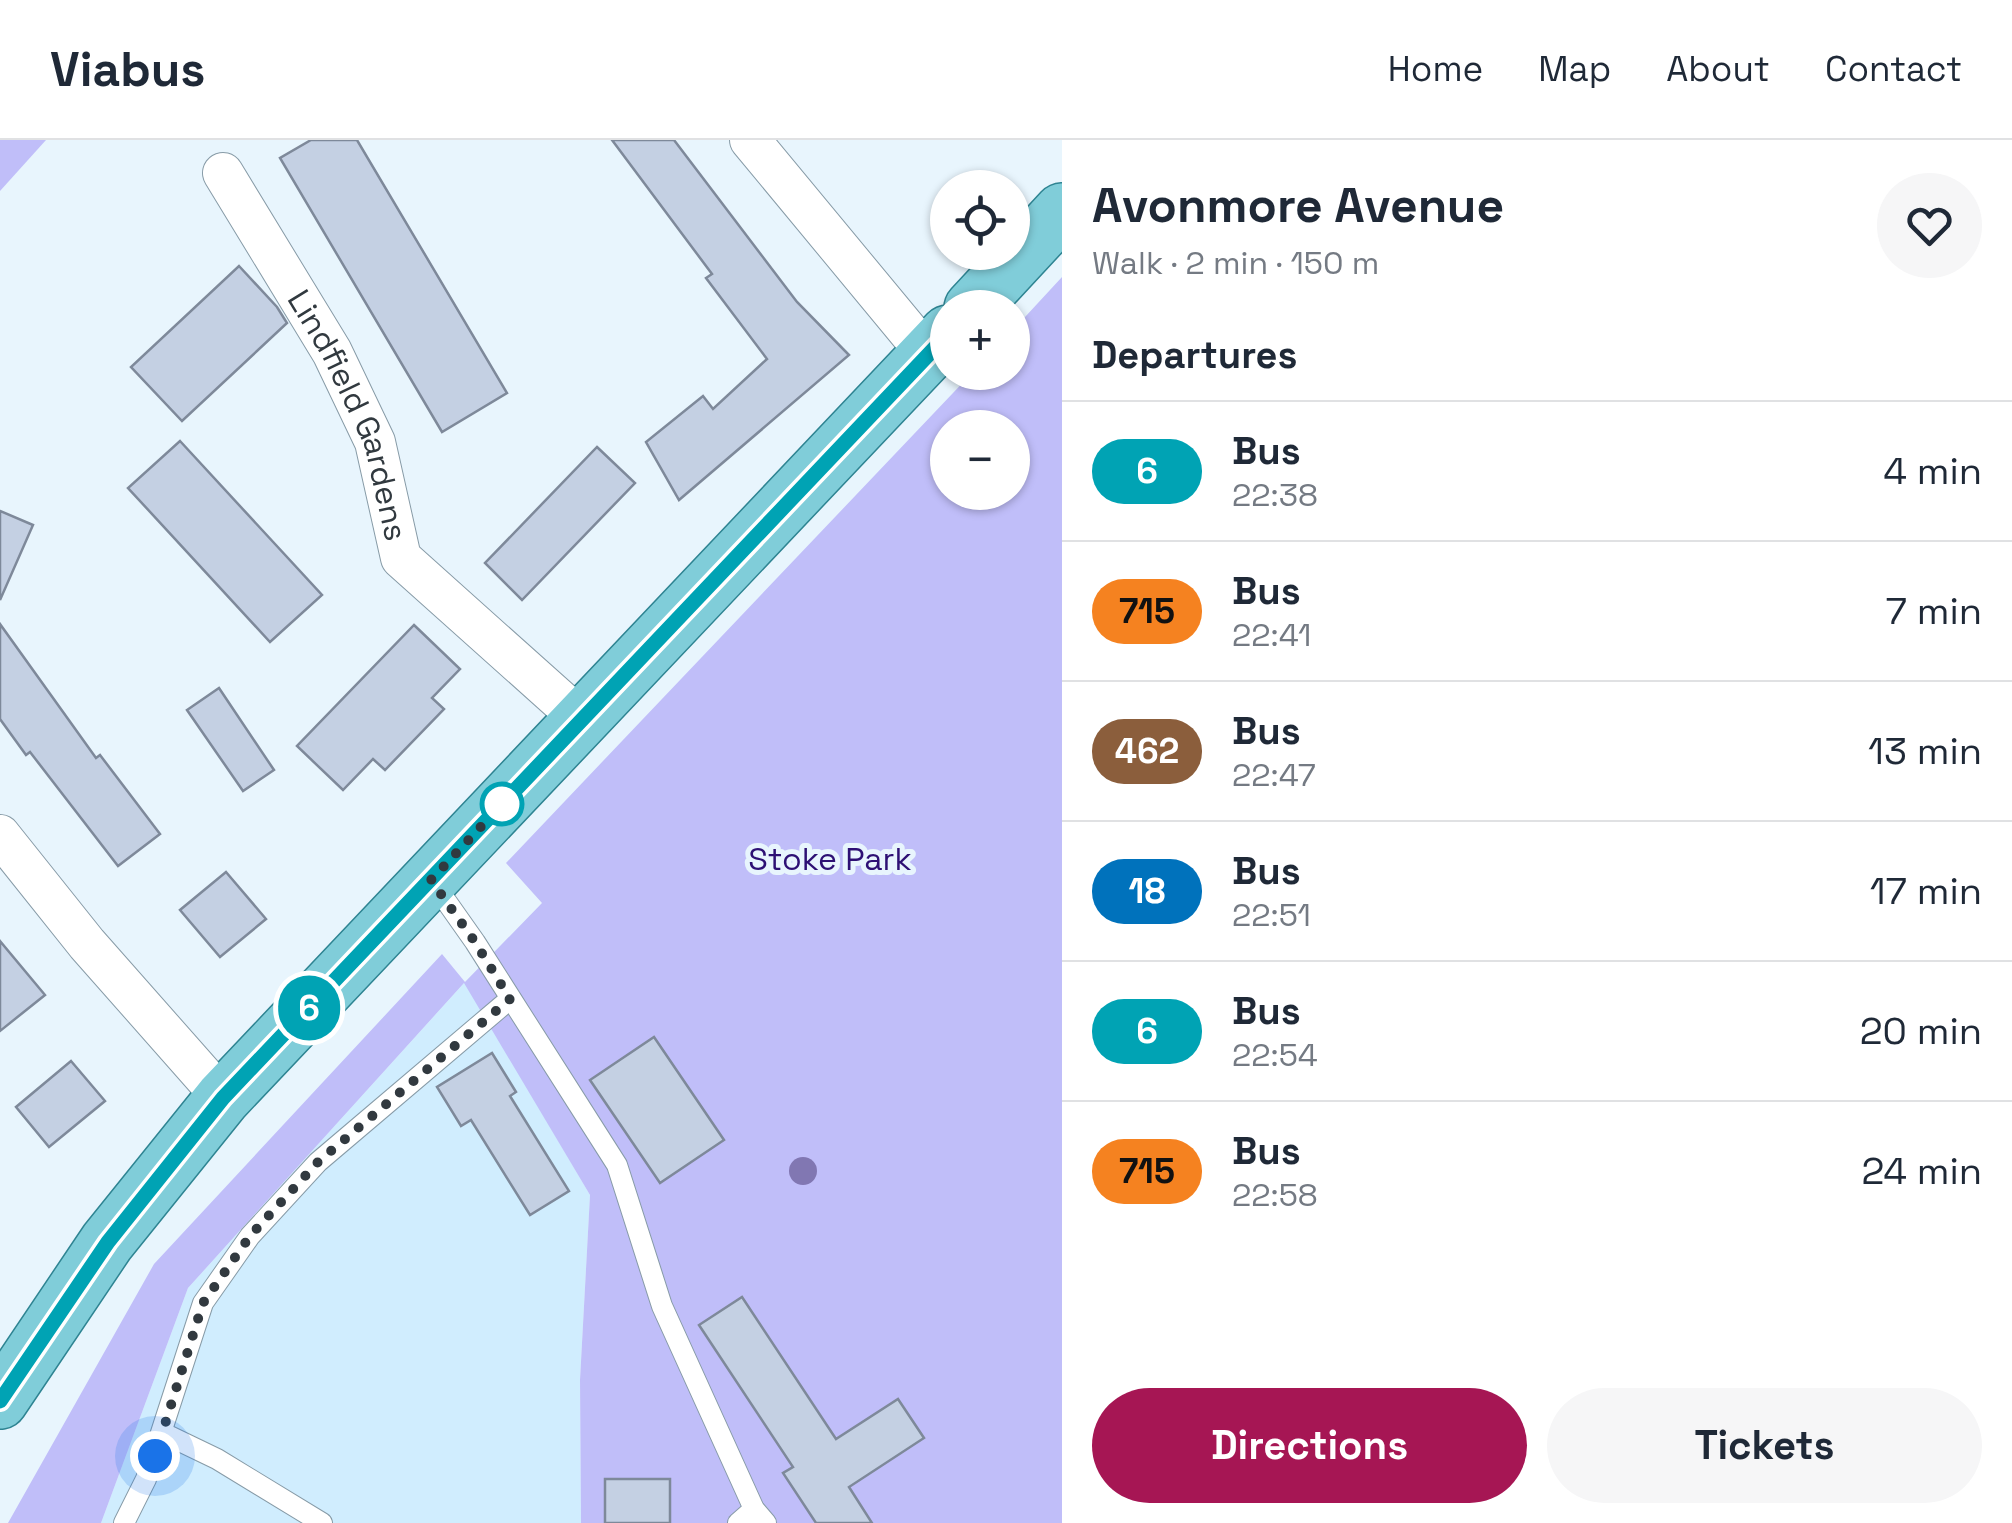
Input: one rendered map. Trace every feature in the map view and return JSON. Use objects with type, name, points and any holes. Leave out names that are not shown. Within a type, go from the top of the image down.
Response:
[{"type":"main road","points":[[989,290],[1062,211]]},
{"type":"main road","points":[[0,1401],[108,1242],[223,1098],[930,352]]},
{"type":"street","points":[[750,140],[930,335]]},
{"type":"street","name":"Lindfield Gardens","points":[[223,172],[332,352],[376,442],[401,558],[582,720]]},
{"type":"street","points":[[0,834],[87,944],[223,1098]]},
{"type":"lane","points":[[431,880],[617,1164],[662,1306],[760,1516],[738,1523]]},
{"type":"lane","points":[[124,1523],[146,1480],[203,1303],[250,1236],[318,1162],[510,999]]},
{"type":"lane","points":[[163,1432],[217,1459],[322,1523]]},
{"type":"shaded area","points":[[465,982],[590,1195],[580,1380],[581,1523],[101,1523],[188,1288]]},
{"type":"green space","points":[[0,140],[46,140],[0,191]]},
{"type":"green space","name":"Stoke Park","points":[[1062,277],[1062,1523],[581,1523],[580,1380],[590,1195],[464,983],[188,1288],[101,1523],[8,1523],[154,1264],[442,954],[465,982],[542,903],[506,863],[930,417],[930,510],[1030,510],[1030,410],[937,410],[956,390],[1030,390],[1030,312]]},
{"type":"building","points":[[311,140],[357,140],[507,393],[442,432],[280,158]]},
{"type":"building","points":[[612,140],[674,140],[797,302],[849,355],[679,500],[646,442],[703,396],[713,409],[767,359],[706,278],[712,274]]},
{"type":"building","points":[[239,266],[287,323],[182,421],[131,367]]},
{"type":"building","points":[[180,441],[322,595],[270,642],[128,488]]},
{"type":"building","points":[[597,447],[635,483],[522,600],[485,563]]},
{"type":"building","points":[[0,511],[33,525],[0,600]]},
{"type":"building","points":[[0,624],[96,758],[100,755],[160,834],[118,866],[0,719]]},
{"type":"building","points":[[414,625],[460,669],[432,698],[444,709],[385,770],[373,759],[343,790],[297,746]]},
{"type":"building","points":[[219,688],[274,770],[243,791],[187,710]]},
{"type":"building","points":[[226,872],[266,919],[220,957],[180,910]]},
{"type":"building","points":[[0,941],[45,995],[0,1031]]},
{"type":"building","points":[[654,1037],[724,1140],[660,1183],[590,1080]]},
{"type":"building","points":[[492,1053],[516,1092],[510,1096],[569,1191],[530,1215],[471,1120],[461,1126],[437,1087]]},
{"type":"building","points":[[71,1061],[105,1101],[49,1147],[16,1107]]},
{"type":"building","points":[[742,1297],[836,1439],[898,1399],[924,1438],[849,1487],[872,1523],[816,1523],[783,1473],[793,1467],[699,1325]]},
{"type":"building","points":[[605,1479],[670,1479],[670,1523],[605,1523]]},
{"type":"bus line","name":"6","points":[[0,1401],[108,1242],[223,1098],[930,353]]},
{"type":"route","points":[[155,1456],[203,1303],[250,1236],[318,1162],[510,999],[431,880],[506,800],[502,804]]}]
